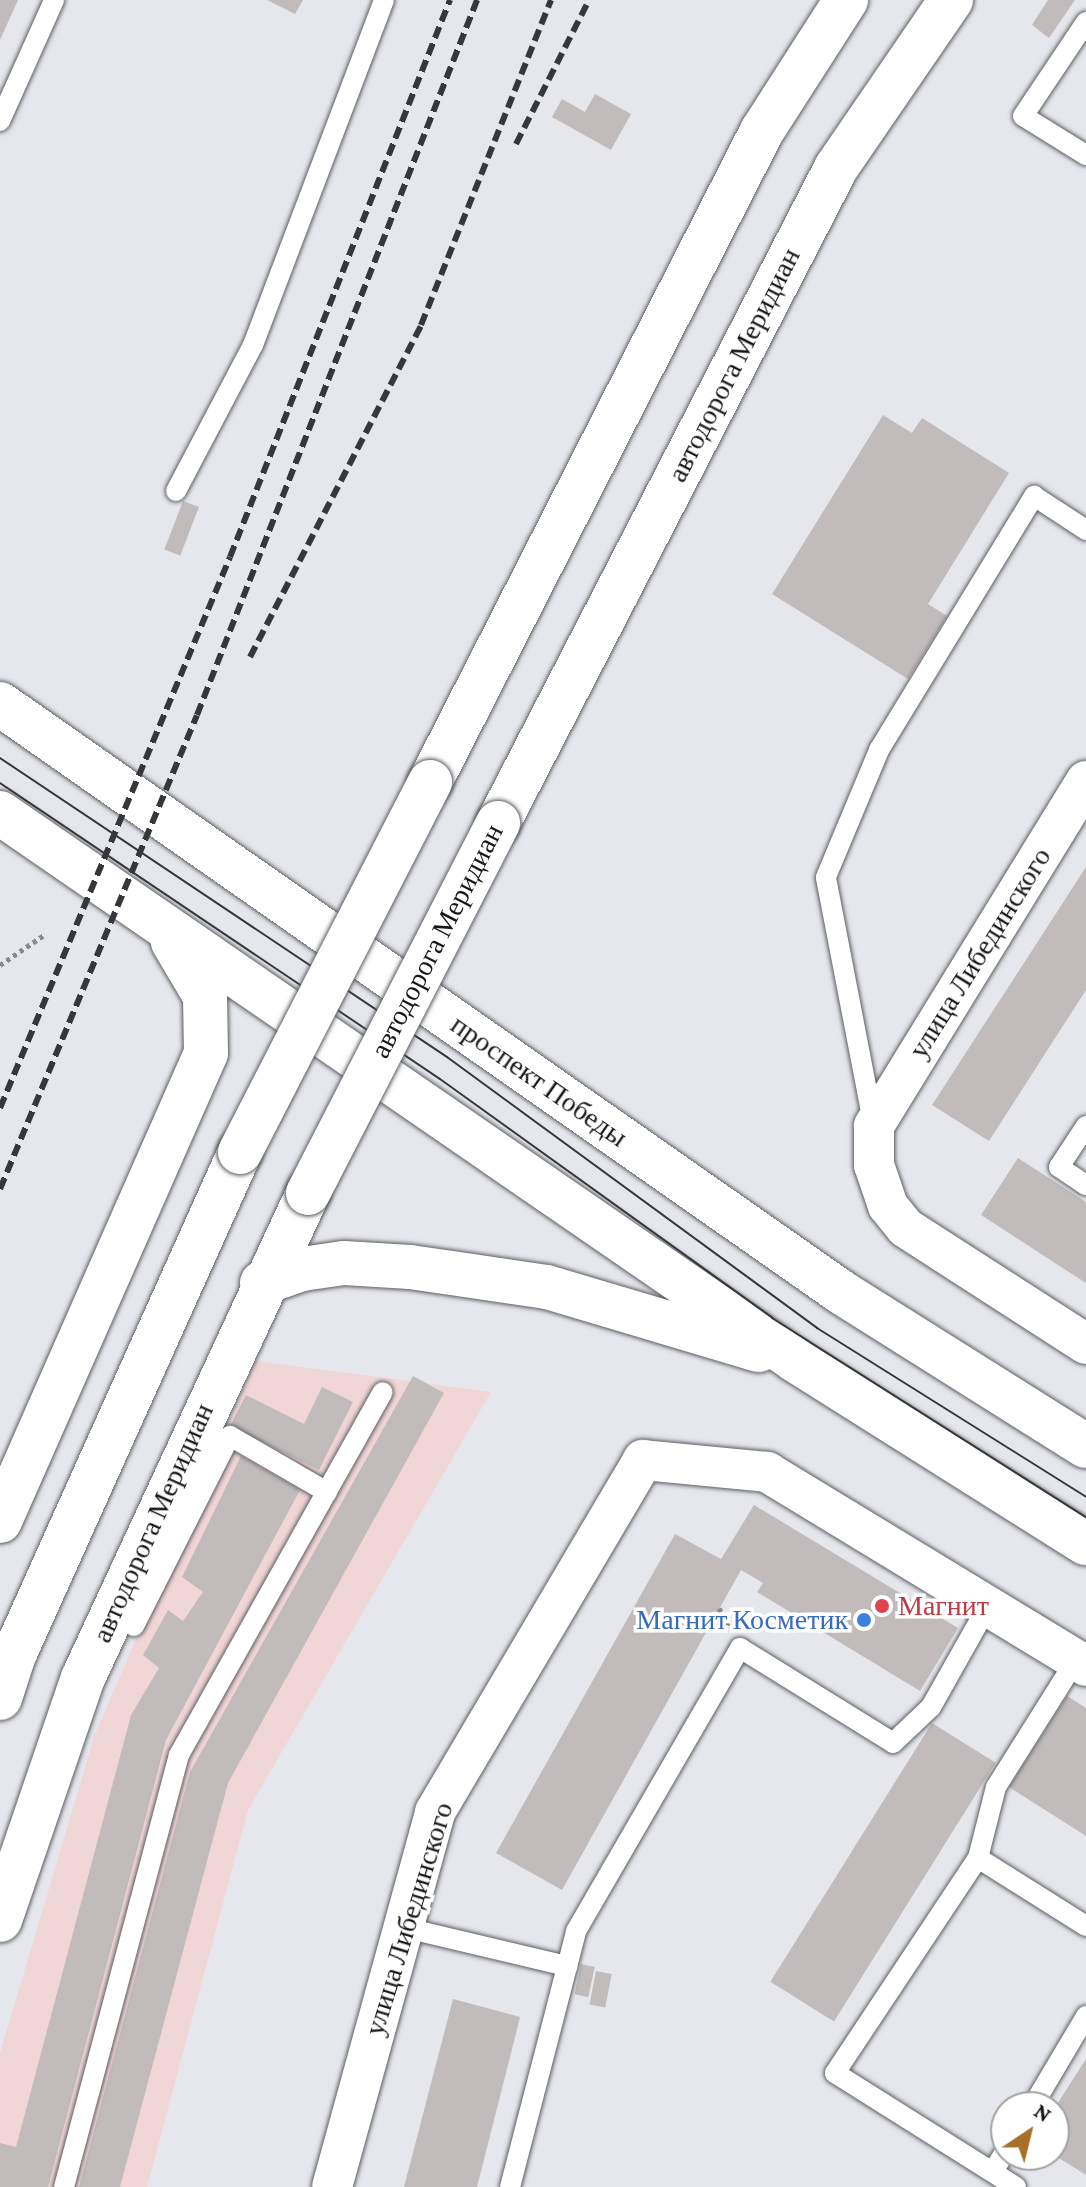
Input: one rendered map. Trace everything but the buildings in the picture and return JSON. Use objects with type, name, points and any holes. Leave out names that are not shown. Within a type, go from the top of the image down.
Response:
[{"type":"main road","points":[[0,1698],[14,1655],[240,1152],[762,131],[846,0]]},
{"type":"main road","name":"автодорога Меридиан","points":[[0,1920],[83,1678],[262,1283],[836,168],[951,0]]},
{"type":"main road","name":"проспект Победы","points":[[0,704],[841,1292],[1086,1446]]},
{"type":"main road","points":[[0,813],[795,1360],[1086,1543]]},
{"type":"main road","points":[[0,1521],[206,1053],[205,996],[162,927]]},
{"type":"main road","points":[[262,1283],[302,1269],[344,1263],[471,1276],[547,1287],[795,1360]]},
{"type":"street","name":"улица Либединского","points":[[874,1126],[1086,781]]},
{"type":"street","points":[[874,1126],[874,1165],[888,1206],[906,1228],[1086,1344]]},
{"type":"street","name":"улица Либединского","points":[[332,2187],[435,1812],[643,1460],[767,1472],[988,1606]]},
{"type":"street","points":[[988,1606],[1081,1663]]},
{"type":"lane","points":[[0,121],[54,0]]},
{"type":"lane","points":[[176,491],[253,345],[384,0]]},
{"type":"lane","points":[[1086,22],[1023,116],[1086,155]]},
{"type":"lane","points":[[874,1126],[826,877],[879,750],[1034,496],[1086,530]]},
{"type":"lane","points":[[1086,1126],[1059,1167],[1086,1185]]},
{"type":"lane","points":[[64,2187],[179,1755],[383,1392]]},
{"type":"lane","points":[[134,1626],[230,1436],[327,1492]]},
{"type":"lane","points":[[510,2187],[576,1931],[740,1648],[893,1743],[931,1707],[988,1606]]},
{"type":"lane","points":[[990,2168],[835,2073],[978,1858],[996,1787],[1081,1663]]},
{"type":"lane","points":[[978,1858],[1086,1926]]},
{"type":"lane","points":[[402,1927],[567,1966]]},
{"type":"lane","points":[[1041,2091],[1086,2016]]},
{"type":"lane","points":[[995,2171],[1016,2187]]},
{"type":"path","points":[[0,965],[44,935]]},
{"type":"shaded area","points":[[256,1361],[491,1392],[248,1810],[147,2187],[0,2187],[0,2053],[95,1734]]},
{"type":"tram line","points":[[0,758],[447,1057],[817,1328],[1086,1497]]},
{"type":"tram line","points":[[0,783],[440,1079],[772,1318],[1086,1517]]},
{"type":"railway","points":[[0,1108],[230,557],[450,0]]},
{"type":"railway","points":[[0,1189],[197,715],[477,0]]},
{"type":"railway","points":[[250,657],[421,325],[551,0]]},
{"type":"railway","points":[[516,144],[589,0]]},
{"type":"place","name":"Магнит","points":[[882,1606]]},
{"type":"place","name":"Магнит Косметик","points":[[864,1620]]}]
